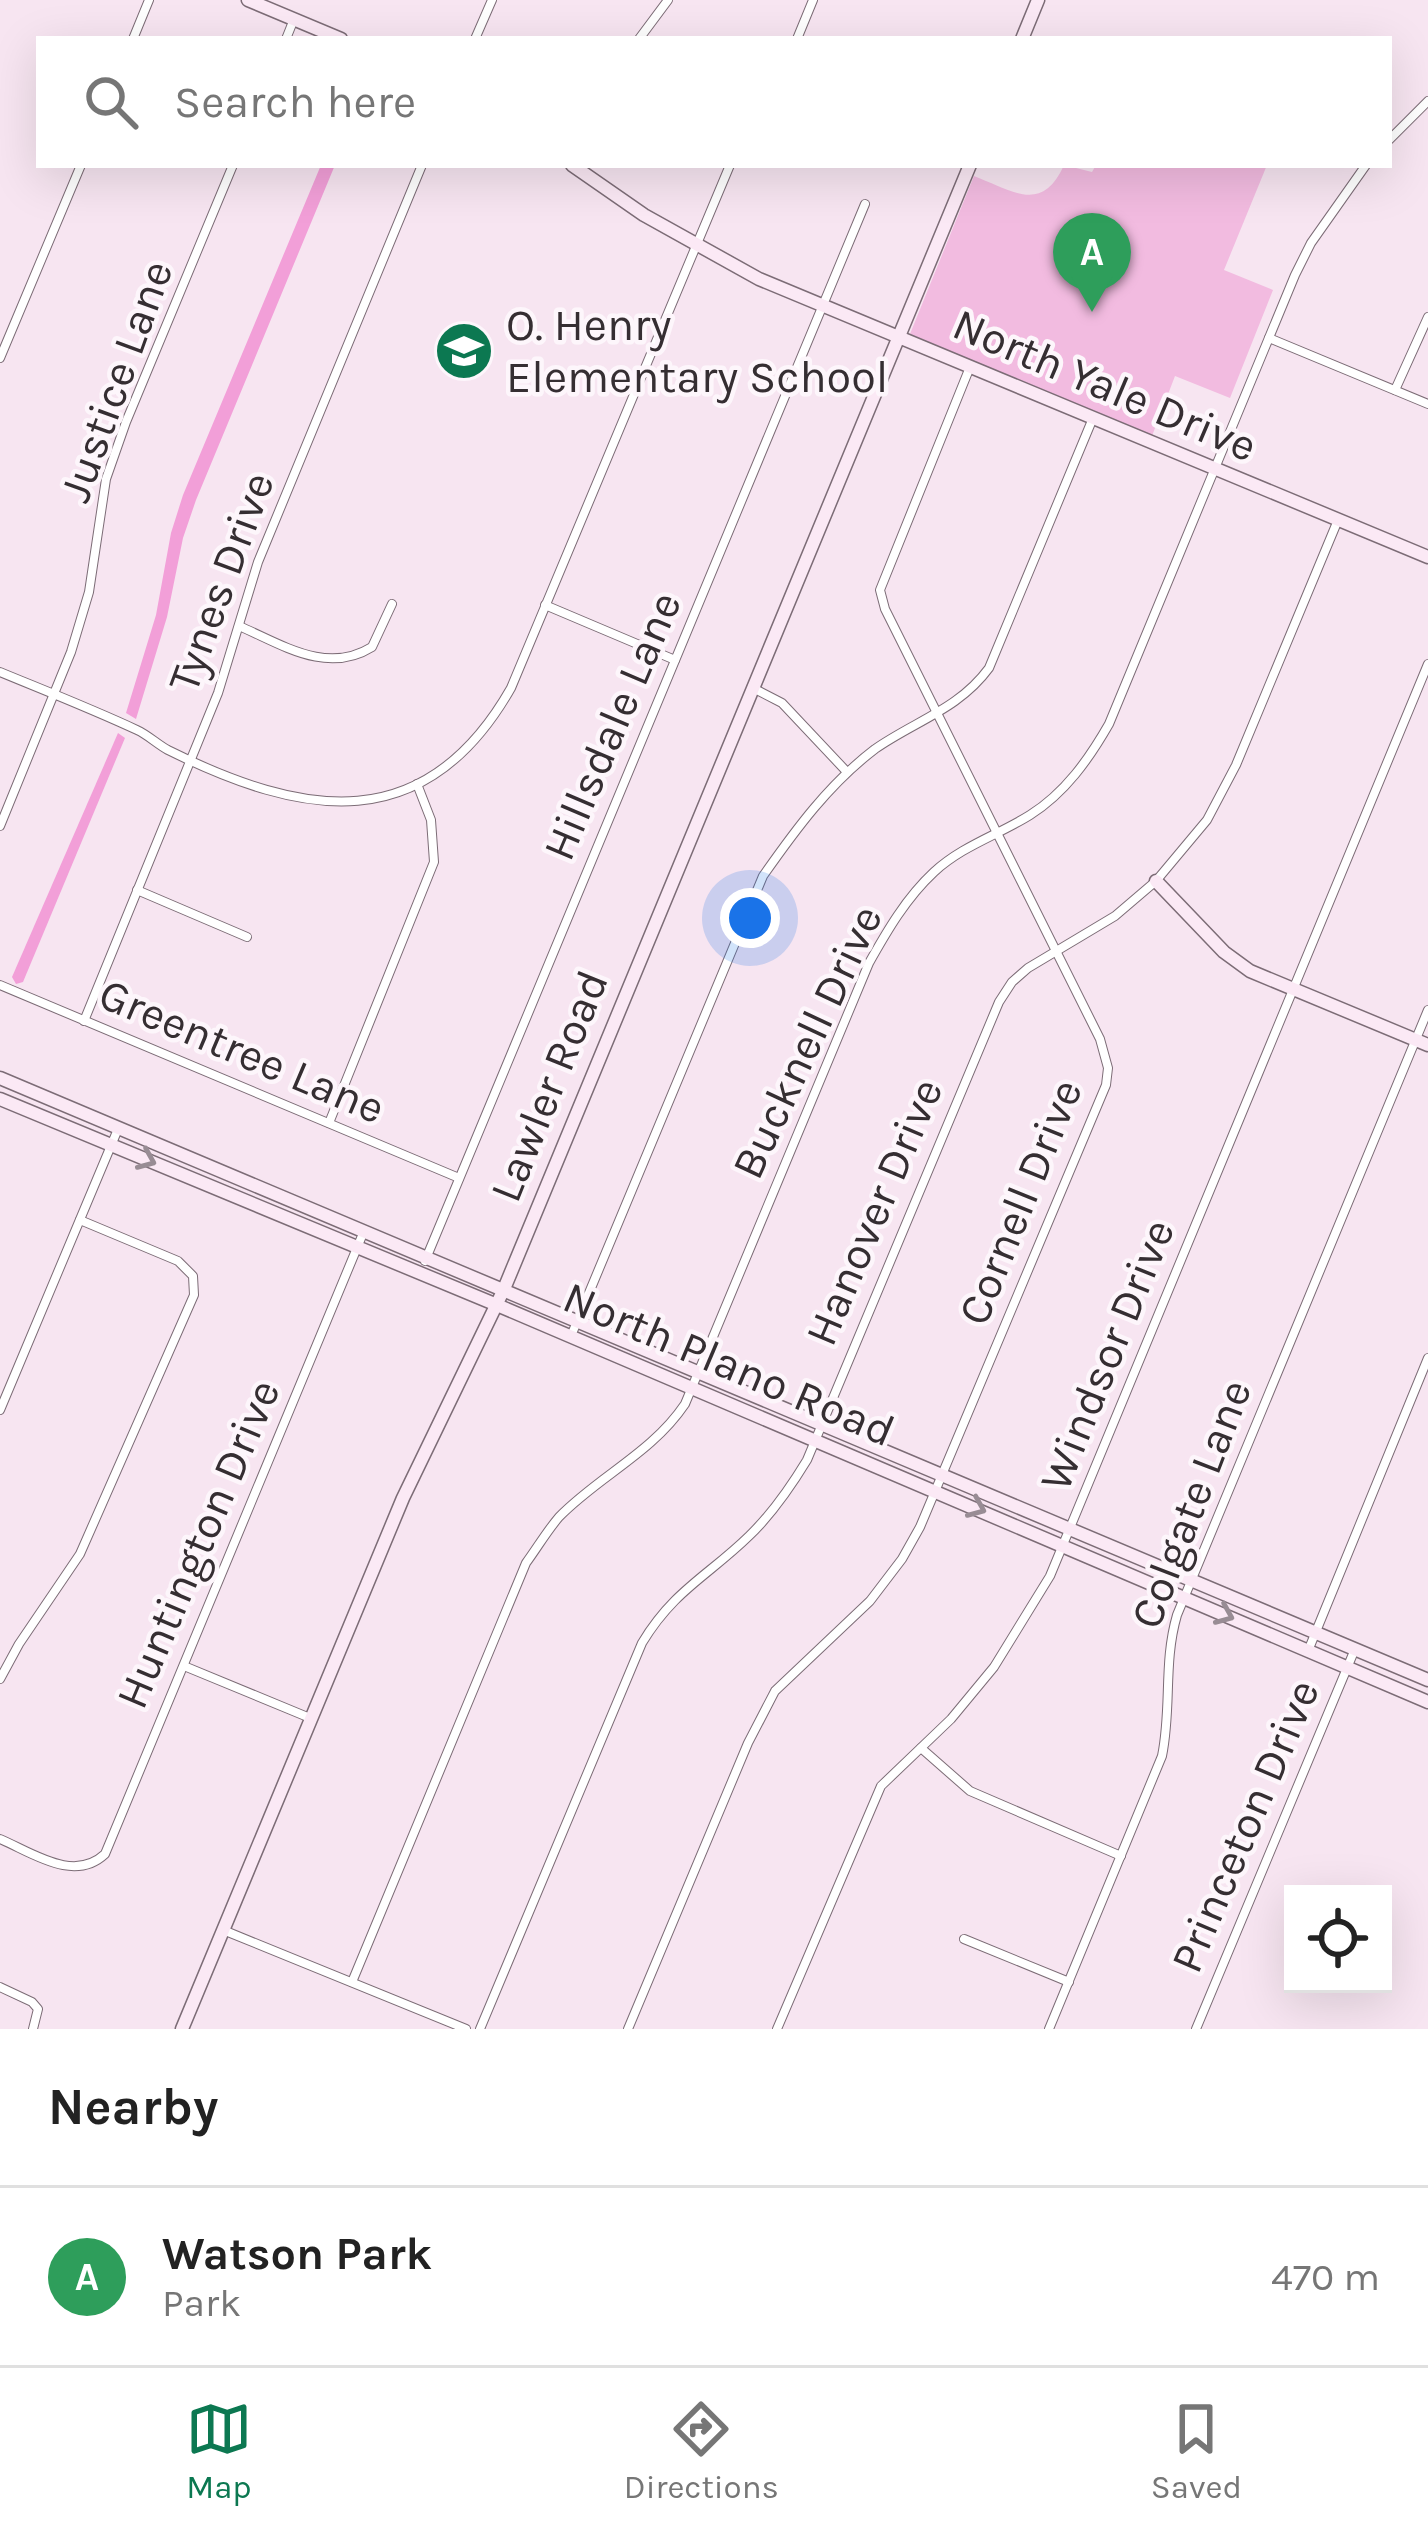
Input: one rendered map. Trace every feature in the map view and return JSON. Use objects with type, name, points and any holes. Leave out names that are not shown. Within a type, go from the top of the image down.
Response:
[{"type":"street","points":[[134,36],[149,0]]},
{"type":"street","points":[[248,0],[334,36]]},
{"type":"street","points":[[476,36],[492,0]]},
{"type":"street","points":[[641,36],[668,0]]},
{"type":"street","points":[[798,36],[813,0]]},
{"type":"street","points":[[1023,36],[1038,0]]},
{"type":"street","points":[[287,36],[294,19]]},
{"type":"street","points":[[1392,137],[1428,101]]},
{"type":"street","points":[[0,358],[80,168]]},
{"type":"street","name":"Justice Lane","points":[[0,826],[54,695],[89,592],[106,479],[232,168]]},
{"type":"street","name":"Tynes Drive","points":[[84,1021],[191,760],[258,562],[421,168]]},
{"type":"street","name":"North Yale Drive","points":[[577,168],[696,245],[823,307],[1428,557]]},
{"type":"street","points":[[0,672],[137,730],[191,760],[289,798],[315,803],[366,802],[437,775],[488,726],[511,688],[729,168]]},
{"type":"street","name":"Lawler Road","points":[[182,2029],[441,1413],[466,1374],[497,1305],[969,168]]},
{"type":"street","name":"Bucknell Drive","points":[[352,1982],[526,1563],[560,1516],[670,1427],[692,1389],[869,964],[893,921],[934,872],[1033,814],[1087,762],[1109,724],[1311,243],[1364,168]]},
{"type":"street","name":"Hillsdale Lane","points":[[420,1274],[865,204]]},
{"type":"street","points":[[1395,390],[1428,317]]},
{"type":"street","points":[[1268,338],[1428,404]]},
{"type":"street","name":"Cornell Drive","points":[[628,2029],[748,1743],[775,1691],[870,1601],[902,1559],[937,1491],[1106,1084],[1105,1052],[885,609],[880,590],[970,368]]},
{"type":"street","points":[[571,1336],[763,876],[802,819],[847,772],[877,748],[961,700],[989,668],[1093,418]]},
{"type":"street","name":"Hanover Drive","points":[[480,2029],[642,1643],[673,1600],[746,1540],[786,1496],[814,1441],[999,1002],[1012,982],[1054,949],[1115,916],[1156,881],[1219,800],[1338,520]]},
{"type":"street","points":[[239,626],[312,657],[343,660],[372,647],[392,604]]},
{"type":"street","points":[[545,605],[675,660]]},
{"type":"street","name":"Windsor Drive","points":[[777,2029],[872,1802],[890,1775],[921,1748],[994,1667],[1028,1618],[1064,1545],[1428,664]]},
{"type":"street","points":[[753,688],[782,703],[847,772]]},
{"type":"street","points":[[329,1123],[434,862],[431,820],[417,784]]},
{"type":"street","points":[[1156,881],[1224,952],[1250,971],[1422,1043]]},
{"type":"street","points":[[137,890],[248,937]]},
{"type":"street","name":"Greentree Lane","points":[[0,986],[459,1178]]},
{"type":"street","name":"Colgate Lane","points":[[1049,2029],[1162,1756],[1168,1712],[1167,1652],[1184,1598],[1422,1043],[1428,1010]]},
{"type":"street","name":"North Plano Road","points":[[0,1078],[1428,1680]]},
{"type":"street","name":"North Plano Road","points":[[0,1099],[1426,1700]]},
{"type":"street","points":[[0,1410],[118,1128]]},
{"type":"street","points":[[0,1679],[80,1554],[194,1295],[193,1276],[178,1261],[80,1220]]},
{"type":"street","name":"Huntington Drive","points":[[0,1839],[69,1868],[86,1868],[105,1854],[364,1231]]},
{"type":"street","name":"Princeton Drive","points":[[1307,1651],[1428,1358]]},
{"type":"street","name":"Princeton Drive","points":[[1196,2029],[1355,1649]]},
{"type":"street","points":[[184,1666],[311,1719]]},
{"type":"street","points":[[921,1748],[970,1791],[1121,1856]]},
{"type":"street","points":[[223,1930],[466,2029]]},
{"type":"street","points":[[964,1939],[1069,1982]]},
{"type":"street","points":[[0,1988],[38,2009],[33,2029]]},
{"type":"shaded area","points":[[320,168],[334,168],[196,500],[136,719],[126,713],[156,615],[183,495]]},
{"type":"shaded area","points":[[1062,168],[1092,172],[1094,168],[1266,168],[1224,270],[1273,290],[1230,398],[1175,376],[1152,436],[910,334],[974,176],[1025,194],[1046,190]]},
{"type":"shaded area","points":[[118,733],[125,738],[23,982],[16,984],[12,977]]},
{"type":"place","name":"Watson Park","points":[[1092,312]]},
{"type":"place","name":"O. Henry Elementary School","points":[[464,351]]}]
